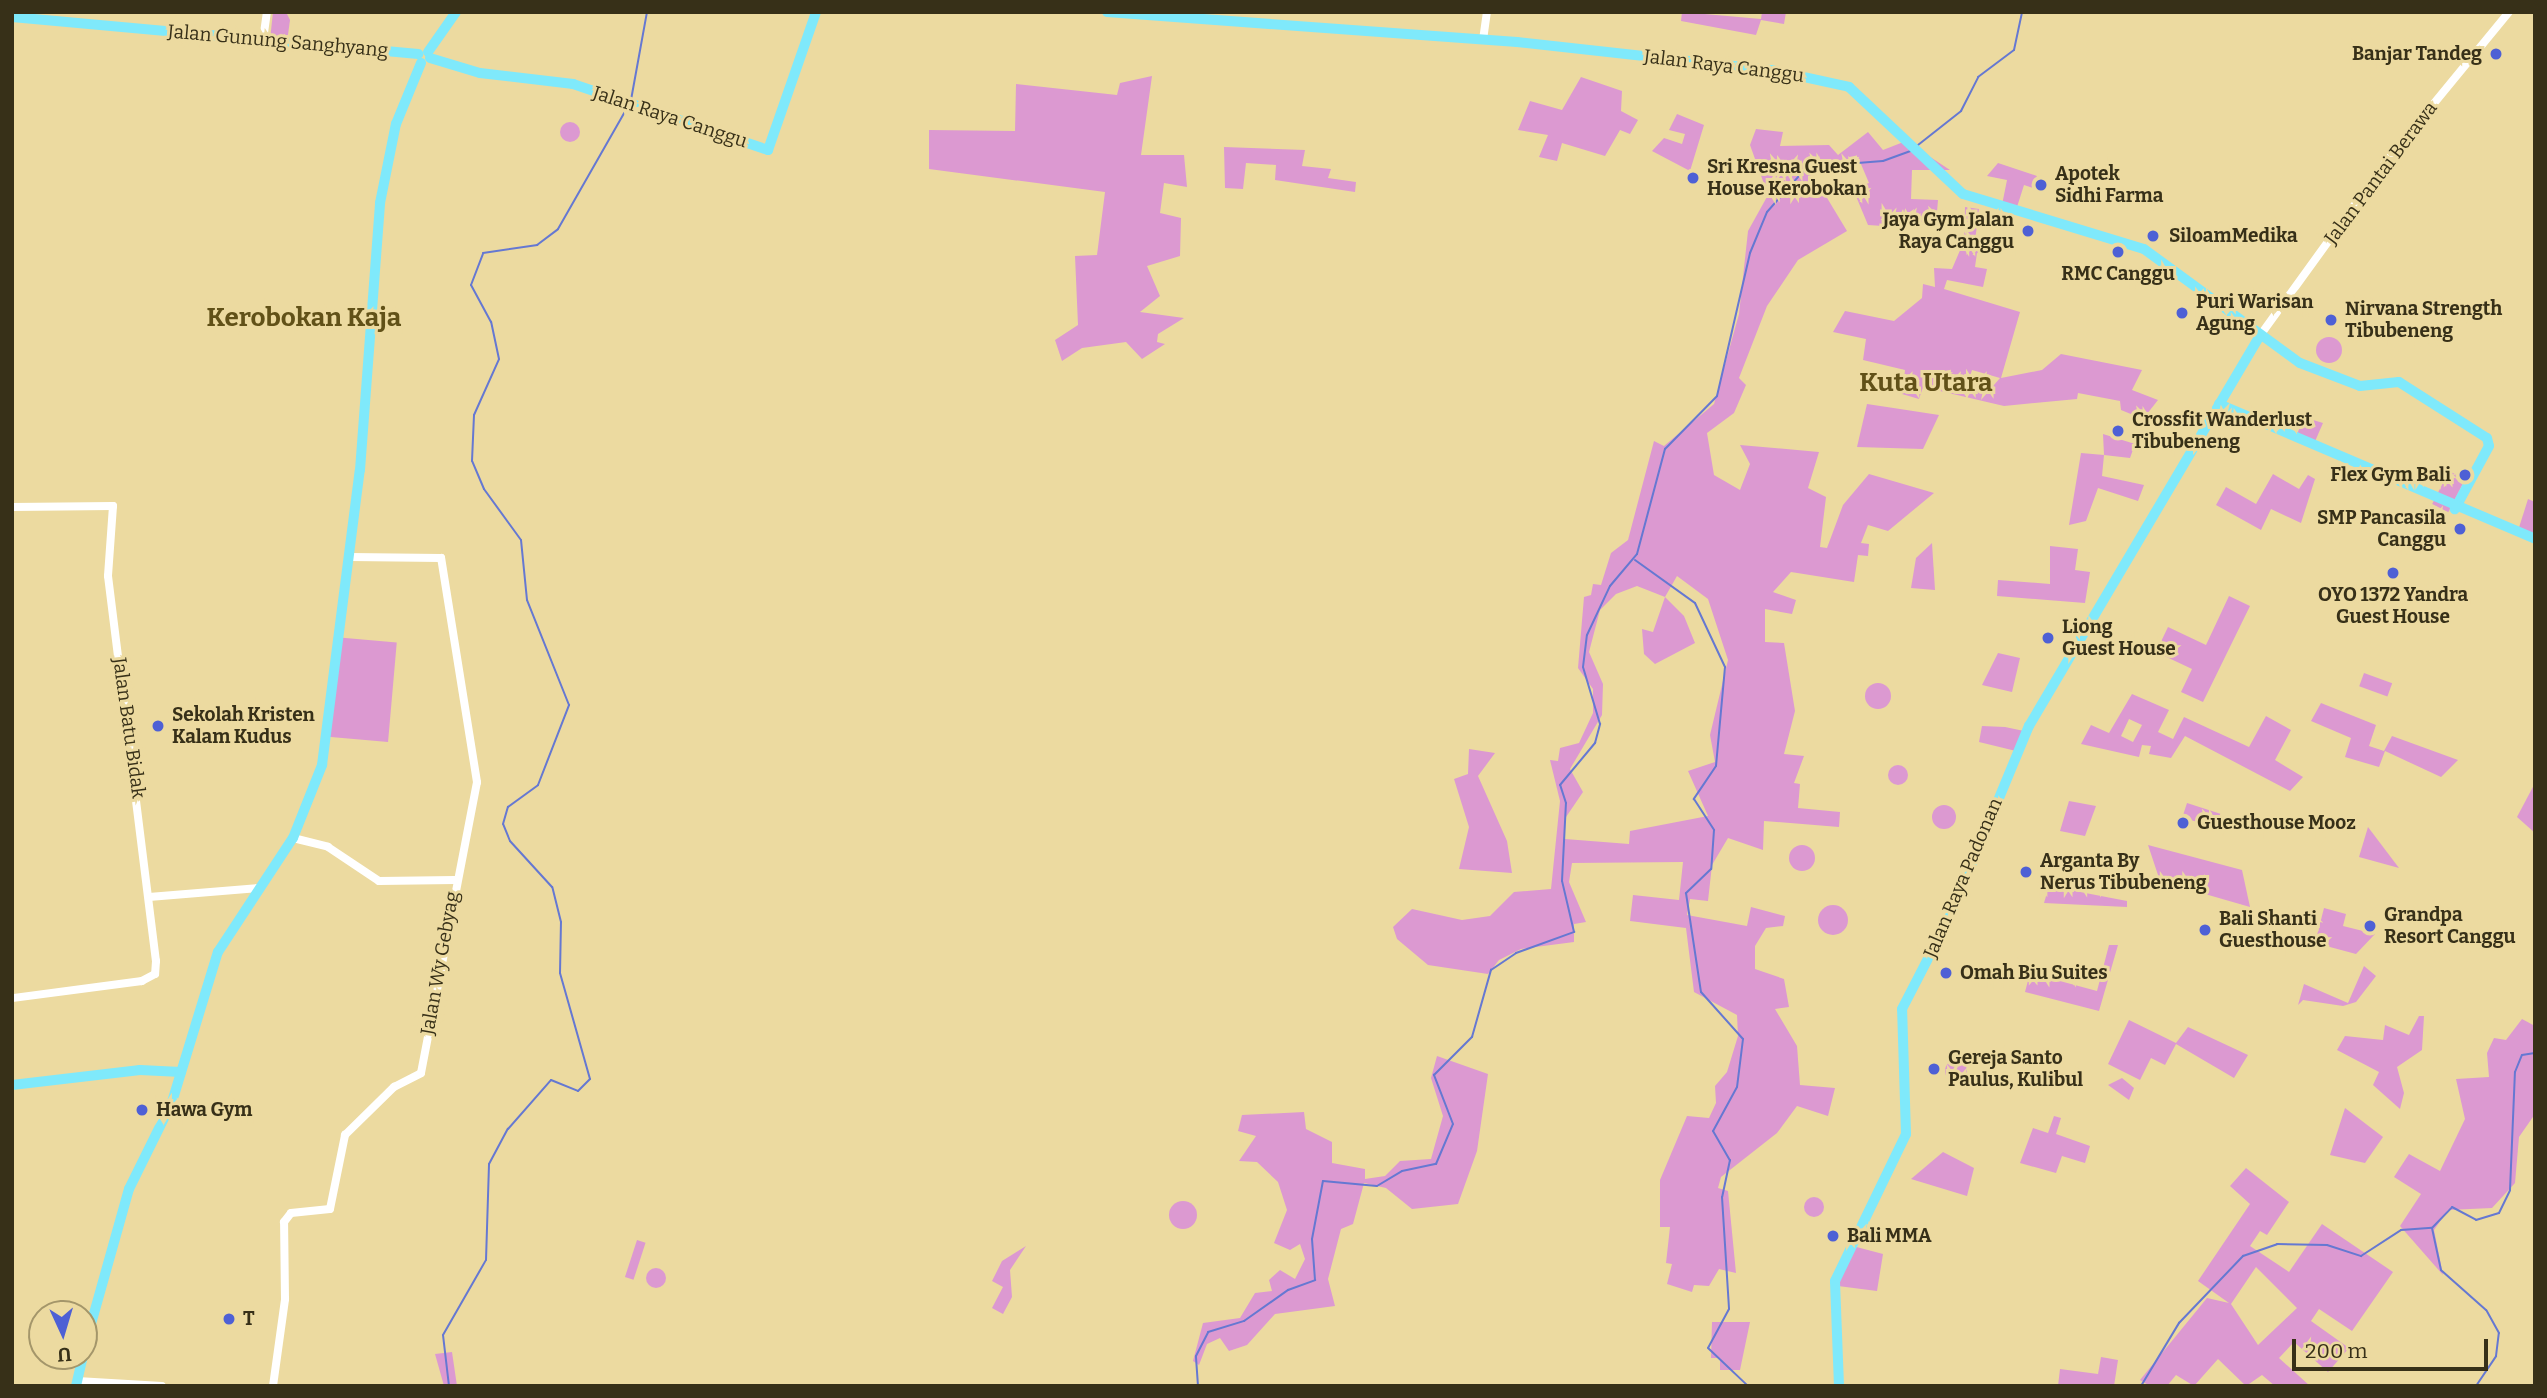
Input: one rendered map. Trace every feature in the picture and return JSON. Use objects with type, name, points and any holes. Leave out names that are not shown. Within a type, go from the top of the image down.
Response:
[{"type":"main road","points":[[98,1300],[129,1189],[181,1072],[218,952],[293,838],[322,765],[350,557],[380,203],[396,124],[424,57],[456,12]]},
{"type":"main road","name":"Jalan Raya Canggu","points":[[424,57],[547,80],[768,150],[816,12]]},
{"type":"main road","name":"Jalan Raya Canggu","points":[[1107,12],[1483,40],[1772,70],[1849,87],[1964,194],[2144,249],[2259,337],[2337,381],[2399,382],[2487,438],[2489,446],[2455,509]]},
{"type":"main road","name":"Jalan Gunung Sanghyang","points":[[12,17],[424,57]]},
{"type":"main road","points":[[2259,337],[2219,404],[2455,509],[2535,539]]},
{"type":"main road","name":"Jalan Raya Padonan","points":[[1839,1386],[1835,1281],[1906,1134],[1902,1009],[1951,914],[2026,731],[2219,404]]},
{"type":"main road","points":[[12,1085],[139,1070],[181,1072]]},
{"type":"street","points":[[263,40],[267,12]]},
{"type":"street","points":[[1483,40],[1488,12]]},
{"type":"street","name":"Jalan Pantai Berawa","points":[[2259,337],[2385,163],[2509,12]]},
{"type":"street","name":"Jalan Batu Bidak","points":[[12,507],[110,504],[108,559],[156,961],[151,977],[12,998]]},
{"type":"street","name":"Jalan Wy Gebyag","points":[[274,1386],[285,1299],[284,1222],[291,1213],[330,1209],[345,1135],[394,1087],[421,1073],[455,880],[477,782],[441,558],[350,557]]},
{"type":"street","points":[[293,838],[328,847],[370,879],[437,884],[455,880]]},
{"type":"street","points":[[437,884],[453,892]]},
{"type":"street","points":[[149,897],[258,888]]},
{"type":"street","points":[[76,1384],[163,1386]]},
{"type":"shaded area","points":[[273,12],[286,12],[290,20],[287,42],[270,40]]},
{"type":"shaded area","points":[[1682,12],[1761,19],[1762,12],[1786,12],[1784,24],[1761,20],[1756,35],[1681,21]]},
{"type":"shaded area","points":[[1152,76],[1141,155],[1184,155],[1187,187],[1164,183],[1160,213],[1181,218],[1180,256],[1147,266],[1160,296],[1140,312],[1184,318],[1158,334],[1157,342],[1165,344],[1142,359],[1126,342],[1082,348],[1062,361],[1055,340],[1078,325],[1075,256],[1097,255],[1105,192],[929,169],[929,130],[1015,131],[1016,84],[1117,95],[1120,83]]},
{"type":"shaded area","points":[[1581,77],[1622,91],[1621,111],[1638,120],[1630,134],[1620,130],[1605,156],[1562,143],[1557,161],[1539,157],[1548,135],[1518,130],[1530,101],[1562,110]]},
{"type":"shaded area","points":[[1677,114],[1704,125],[1690,171],[1652,151],[1664,138],[1682,144],[1685,134],[1669,130]]},
{"type":"shaded area","points":[[570,122],[577,125],[580,132],[577,139],[570,142],[563,139],[560,132],[563,125]]},
{"type":"shaded area","points":[[1756,129],[1783,132],[1780,146],[1829,145],[1838,155],[1868,132],[1883,150],[1906,141],[1950,170],[1912,170],[1911,199],[1938,200],[1936,224],[1883,226],[1868,225],[1853,189],[1869,183],[1858,157],[1809,168],[1847,231],[1798,260],[1767,306],[1739,378],[1746,385],[1734,413],[1707,433],[1714,475],[1740,490],[1750,464],[1740,445],[1819,452],[1808,488],[1826,497],[1820,547],[1827,548],[1843,505],[1869,474],[1934,493],[1888,531],[1868,525],[1861,543],[1869,544],[1868,556],[1858,555],[1854,582],[1791,572],[1773,592],[1796,600],[1792,614],[1765,609],[1765,642],[1784,643],[1795,711],[1784,754],[1804,756],[1794,783],[1800,784],[1798,808],[1840,812],[1839,827],[1764,821],[1763,850],[1728,838],[1712,865],[1708,901],[1690,899],[1687,915],[1747,926],[1751,907],[1785,916],[1783,926],[1766,928],[1755,946],[1755,969],[1784,979],[1789,1007],[1775,1009],[1797,1046],[1800,1085],[1835,1088],[1828,1116],[1797,1106],[1777,1133],[1721,1177],[1718,1188],[1728,1191],[1736,1273],[1719,1269],[1709,1286],[1694,1285],[1692,1292],[1667,1284],[1672,1264],[1666,1263],[1670,1227],[1660,1227],[1660,1180],[1687,1116],[1709,1118],[1716,1103],[1715,1086],[1727,1072],[1738,1036],[1737,1015],[1694,992],[1686,928],[1630,921],[1633,895],[1679,900],[1683,862],[1572,863],[1569,882],[1586,922],[1574,924],[1574,942],[1521,949],[1499,960],[1488,974],[1428,965],[1397,939],[1393,927],[1412,909],[1462,920],[1490,916],[1514,892],[1551,889],[1560,801],[1550,760],[1558,761],[1560,748],[1579,743],[1593,713],[1593,689],[1578,668],[1584,597],[1591,595],[1593,584],[1601,585],[1611,553],[1628,540],[1654,441],[1664,446],[1714,404],[1739,314],[1748,231],[1768,195],[1750,145]],"holes":[[[1677,576],[1708,599],[1728,660],[1710,735],[1715,762],[1688,771],[1708,816],[1630,831],[1629,844],[1565,839],[1564,820],[1583,792],[1570,769],[1602,715],[1603,684],[1589,652],[1600,610],[1616,594],[1637,586],[1665,597]]]},
{"type":"shaded area","points":[[1224,147],[1305,150],[1302,166],[1331,169],[1328,178],[1356,182],[1355,192],[1275,180],[1276,165],[1246,163],[1243,189],[1225,188]]},
{"type":"shaded area","points":[[1998,163],[2037,176],[2033,188],[2024,185],[2017,207],[2002,205],[2007,180],[1987,176]]},
{"type":"shaded area","points":[[1965,207],[1979,209],[1975,241],[1988,244],[1987,254],[1977,253],[1975,267],[1987,269],[1983,287],[1947,280],[1944,289],[2020,312],[2001,378],[2042,370],[2061,354],[2142,370],[2132,390],[2158,400],[2143,419],[2121,410],[2120,401],[2078,393],[2077,399],[2004,406],[1923,387],[1919,399],[1902,394],[1905,370],[1863,360],[1866,339],[1833,332],[1845,311],[1894,321],[1922,298],[1923,284],[1935,287],[1934,268],[1952,269],[1964,241]],"holes":[[[1972,370],[2000,378],[1981,400],[1983,391],[1967,386]]]},
{"type":"shaded area","points":[[2329,337],[2338,341],[2342,350],[2338,359],[2329,363],[2320,359],[2316,350],[2320,341]]},
{"type":"shaded area","points":[[1867,404],[1939,415],[1923,449],[1857,447]]},
{"type":"shaded area","points":[[2303,417],[2323,423],[2313,446],[2296,438]]},
{"type":"shaded area","points":[[2103,434],[2135,444],[2130,458],[2104,455]]},
{"type":"shaded area","points":[[2081,453],[2104,455],[2102,476],[2144,485],[2138,501],[2098,488],[2086,521],[2069,525]]},
{"type":"shaded area","points":[[2449,471],[2465,479],[2448,512],[2432,504]]},
{"type":"shaded area","points":[[2273,474],[2299,489],[2308,475],[2315,479],[2301,523],[2271,509],[2261,530],[2216,505],[2226,487],[2256,504]]},
{"type":"shaded area","points":[[2528,499],[2535,502],[2535,539],[2517,534]]},
{"type":"shaded area","points":[[1932,543],[1935,590],[1911,588],[1916,558]]},
{"type":"shaded area","points":[[2050,546],[2078,549],[2075,570],[2090,572],[2085,603],[1997,596],[1998,580],[2050,584]]},
{"type":"shaded area","points":[[2229,596],[2250,606],[2203,702],[2181,692],[2192,669],[2156,652],[2168,627],[2206,645]]},
{"type":"shaded area","points":[[1665,597],[1684,616],[1695,643],[1655,664],[1644,654],[1642,629],[1653,632]]},
{"type":"shaded area","points":[[334,637],[397,642],[388,742],[325,737]]},
{"type":"shaded area","points":[[1998,653],[2020,658],[2012,692],[1982,685]]},
{"type":"shaded area","points":[[2364,673],[2392,683],[2387,696],[2359,686]]},
{"type":"shaded area","points":[[1878,683],[1888,686],[1891,696],[1888,706],[1878,709],[1868,706],[1865,696],[1868,686]]},
{"type":"shaded area","points":[[2132,694],[2169,710],[2158,732],[2173,739],[2184,717],[2249,747],[2266,716],[2291,730],[2275,760],[2303,777],[2290,791],[2185,736],[2171,758],[2149,754],[2151,746],[2142,745],[2139,757],[2081,744],[2091,725],[2109,733]],"holes":[[[2129,719],[2142,725],[2133,742],[2121,736]]]},
{"type":"shaded area","points":[[2321,703],[2376,725],[2369,746],[2384,751],[2392,736],[2458,760],[2441,777],[2385,751],[2379,767],[2345,757],[2351,738],[2311,721]]},
{"type":"shaded area","points":[[1982,726],[2024,731],[2016,751],[1979,742]]},
{"type":"shaded area","points":[[1469,749],[1495,753],[1478,776],[1507,841],[1512,873],[1459,869],[1469,827],[1454,779],[1468,774]]},
{"type":"shaded area","points":[[1894,765],[1902,765],[1908,775],[1902,785],[1894,785],[1888,779],[1888,771]]},
{"type":"shaded area","points":[[2535,783],[2535,833],[2517,817]]},
{"type":"shaded area","points":[[2069,801],[2096,806],[2085,836],[2060,831]]},
{"type":"shaded area","points":[[2187,803],[2220,814],[2216,828],[2182,817]]},
{"type":"shaded area","points":[[1944,805],[1955,812],[1956,817],[1949,828],[1944,829],[1933,822],[1932,817],[1939,806]]},
{"type":"shaded area","points":[[2368,827],[2399,868],[2359,857]]},
{"type":"shaded area","points":[[1802,845],[1812,848],[1815,858],[1812,868],[1802,871],[1792,868],[1789,858],[1792,848]]},
{"type":"shaded area","points":[[2148,845],[2242,870],[2250,907],[2160,881]]},
{"type":"shaded area","points":[[2049,886],[2127,901],[2127,907],[2044,903]]},
{"type":"shaded area","points":[[1833,905],[1844,909],[1848,920],[1844,931],[1833,935],[1822,931],[1818,920],[1822,909]]},
{"type":"shaded area","points":[[2324,908],[2346,914],[2343,926],[2375,934],[2356,954],[2315,943]]},
{"type":"shaded area","points":[[2109,945],[2118,945],[2099,1011],[2025,992],[2030,973],[2097,991]]},
{"type":"shaded area","points":[[2364,966],[2376,976],[2356,1002],[2343,1006],[2303,1000],[2298,1005],[2304,984],[2348,1003]]},
{"type":"shaded area","points":[[2419,1016],[2424,1016],[2422,1050],[2397,1067],[2404,1093],[2400,1109],[2373,1085],[2379,1072],[2337,1050],[2345,1036],[2383,1040],[2385,1025],[2409,1035]]},
{"type":"shaded area","points":[[2522,1019],[2535,1026],[2535,1114],[2519,1137],[2515,1183],[2492,1208],[2448,1210],[2434,1230],[2443,1275],[2400,1226],[2421,1194],[2394,1177],[2409,1154],[2440,1171],[2465,1119],[2456,1079],[2489,1077],[2487,1053],[2494,1038],[2506,1040]]},
{"type":"shaded area","points":[[2129,1020],[2176,1043],[2188,1027],[2248,1055],[2234,1078],[2176,1044],[2165,1065],[2151,1058],[2140,1080],[2108,1064]]},
{"type":"shaded area","points":[[1437,1056],[1488,1074],[1477,1151],[1458,1204],[1412,1209],[1386,1188],[1364,1183],[1353,1224],[1341,1229],[1328,1279],[1335,1306],[1275,1314],[1247,1345],[1229,1351],[1220,1338],[1207,1344],[1199,1365],[1193,1361],[1203,1323],[1240,1318],[1255,1293],[1272,1291],[1269,1280],[1280,1270],[1295,1279],[1305,1259],[1300,1244],[1290,1250],[1274,1243],[1287,1210],[1278,1182],[1257,1162],[1239,1161],[1256,1136],[1238,1131],[1242,1115],[1304,1112],[1306,1129],[1332,1142],[1332,1163],[1365,1169],[1365,1179],[1385,1176],[1400,1161],[1431,1159],[1443,1116],[1431,1078]]},
{"type":"shaded area","points":[[1956,1060],[1964,1063],[1967,1071],[1964,1079],[1956,1082],[1948,1079],[1945,1071],[1948,1063]]},
{"type":"shaded area","points":[[2122,1078],[2134,1088],[2129,1100],[2108,1085]]},
{"type":"shaded area","points":[[2345,1108],[2383,1137],[2365,1163],[2330,1155]]},
{"type":"shaded area","points":[[2054,1116],[2061,1118],[2056,1134],[2090,1146],[2085,1163],[2062,1156],[2056,1173],[2020,1163],[2033,1128],[2048,1133]]},
{"type":"shaded area","points":[[1943,1152],[1974,1168],[1967,1196],[1911,1179]]},
{"type":"shaded area","points":[[2246,1168],[2289,1202],[2267,1235],[2260,1231],[2250,1246],[2289,1272],[2322,1224],[2393,1272],[2352,1331],[2319,1309],[2311,1321],[2349,1348],[2328,1372],[2294,1342],[2279,1358],[2310,1386],[2275,1386],[2262,1375],[2246,1386],[2218,1359],[2194,1386],[2176,1375],[2167,1386],[2150,1386],[2140,1380],[2207,1298],[2229,1303],[2198,1281],[2250,1204],[2230,1186]],"holes":[[[2256,1267],[2297,1308],[2258,1345],[2231,1304]]]},
{"type":"shaded area","points":[[1814,1197],[1821,1200],[1824,1207],[1821,1214],[1814,1217],[1807,1214],[1804,1207],[1807,1200]]},
{"type":"shaded area","points":[[1183,1201],[1193,1205],[1197,1215],[1193,1225],[1183,1229],[1173,1225],[1169,1215],[1173,1205]]},
{"type":"shaded area","points":[[637,1240],[646,1243],[634,1280],[625,1277]]},
{"type":"shaded area","points":[[1849,1245],[1883,1254],[1877,1291],[1838,1286]]},
{"type":"shaded area","points":[[1026,1246],[1010,1270],[1012,1297],[1003,1314],[992,1308],[1003,1287],[992,1281],[1002,1261]]},
{"type":"shaded area","points":[[656,1268],[663,1271],[666,1278],[663,1285],[656,1288],[649,1285],[646,1278],[649,1271]]},
{"type":"shaded area","points":[[1712,1322],[1750,1322],[1740,1370],[1720,1370],[1720,1358],[1711,1358]]},
{"type":"shaded area","points":[[452,1352],[457,1386],[444,1386],[435,1354]]},
{"type":"shaded area","points":[[2101,1357],[2118,1360],[2114,1386],[2058,1386],[2060,1369],[2098,1374]]},
{"type":"waterway","points":[[631,100],[647,12]]},
{"type":"waterway","points":[[1918,145],[1961,111],[1978,77],[2014,50],[2022,12]]},
{"type":"waterway","points":[[449,1386],[443,1335],[486,1260],[489,1164],[508,1129],[551,1080],[578,1091],[590,1079],[560,973],[561,922],[552,887],[510,841],[503,824],[508,807],[538,785],[569,705],[527,600],[521,540],[484,489],[472,461],[474,415],[499,359],[491,322],[471,285],[483,253],[537,245],[558,229],[627,108]]},
{"type":"waterway","points":[[1198,1386],[1196,1356],[1208,1332],[1244,1321],[1288,1290],[1315,1280],[1312,1239],[1323,1181],[1377,1186],[1402,1171],[1436,1164],[1453,1124],[1434,1075],[1472,1037],[1491,970],[1516,953],[1574,932],[1562,881],[1566,803],[1560,785],[1595,743],[1600,724],[1583,667],[1587,635],[1610,586],[1637,554],[1665,449],[1717,396],[1750,253],[1767,212],[1807,167],[1883,161],[1911,151]]},
{"type":"waterway","points":[[1635,560],[1695,603],[1725,667],[1716,766],[1694,799],[1714,830],[1711,869],[1686,893],[1701,992],[1743,1039],[1737,1087],[1713,1131],[1730,1160],[1722,1197],[1729,1309],[1708,1348],[1748,1386]]},
{"type":"waterway","points":[[2476,1386],[2496,1356],[2499,1333],[2486,1310],[2441,1270],[2432,1228],[2452,1207],[2476,1220],[2499,1213],[2510,1190],[2515,1072],[2522,1055],[2535,1053]]},
{"type":"waterway","points":[[2141,1386],[2179,1323],[2243,1256],[2277,1244],[2327,1245],[2361,1256],[2401,1230],[2432,1228]]},
{"type":"place","name":"Banjar Tandeg","points":[[2496,54]]},
{"type":"place","name":"Sri Kresna Guest House Kerobokan","points":[[1693,178]]},
{"type":"place","name":"Apotek Sidhi Farma","points":[[2041,185]]},
{"type":"place","name":"Jaya Gym Jalan Raya Canggu","points":[[2028,231]]},
{"type":"place","name":"SiloamMedika","points":[[2153,236]]},
{"type":"place","name":"RMC Canggu","points":[[2118,252]]},
{"type":"place","name":"Puri Warisan Agung","points":[[2182,313]]},
{"type":"place","name":"Nirvana Strength Tibubeneng","points":[[2331,320]]},
{"type":"place","name":"Crossfit Wanderlust Tibubeneng","points":[[2118,431]]},
{"type":"place","name":"Flex Gym Bali","points":[[2465,475]]},
{"type":"place","name":"SMP Pancasila Canggu","points":[[2460,529]]},
{"type":"place","name":"OYO 1372 Yandra Guest House","points":[[2393,573]]},
{"type":"place","name":"Liong Guest House","points":[[2048,638]]},
{"type":"place","name":"Sekolah Kristen Kalam Kudus","points":[[158,726]]},
{"type":"place","name":"Guesthouse Mooz","points":[[2183,823]]},
{"type":"place","name":"Arganta By Nerus Tibubeneng","points":[[2026,872]]},
{"type":"place","name":"Grandpa Resort Canggu","points":[[2370,926]]},
{"type":"place","name":"Bali Shanti Guesthouse","points":[[2205,930]]},
{"type":"place","name":"Omah Biu Suites","points":[[1946,973]]},
{"type":"place","name":"Gereja Santo Paulus, Kulibul","points":[[1934,1069]]},
{"type":"place","name":"Hawa Gym","points":[[142,1110]]},
{"type":"place","name":"Bali MMA","points":[[1833,1236]]},
{"type":"place","name":"T","points":[[229,1319]]},
{"type":"district","name":"Kerobokan Kaja","points":[[304,318]]},
{"type":"district","name":"Kuta Utara","points":[[1926,383]]}]
